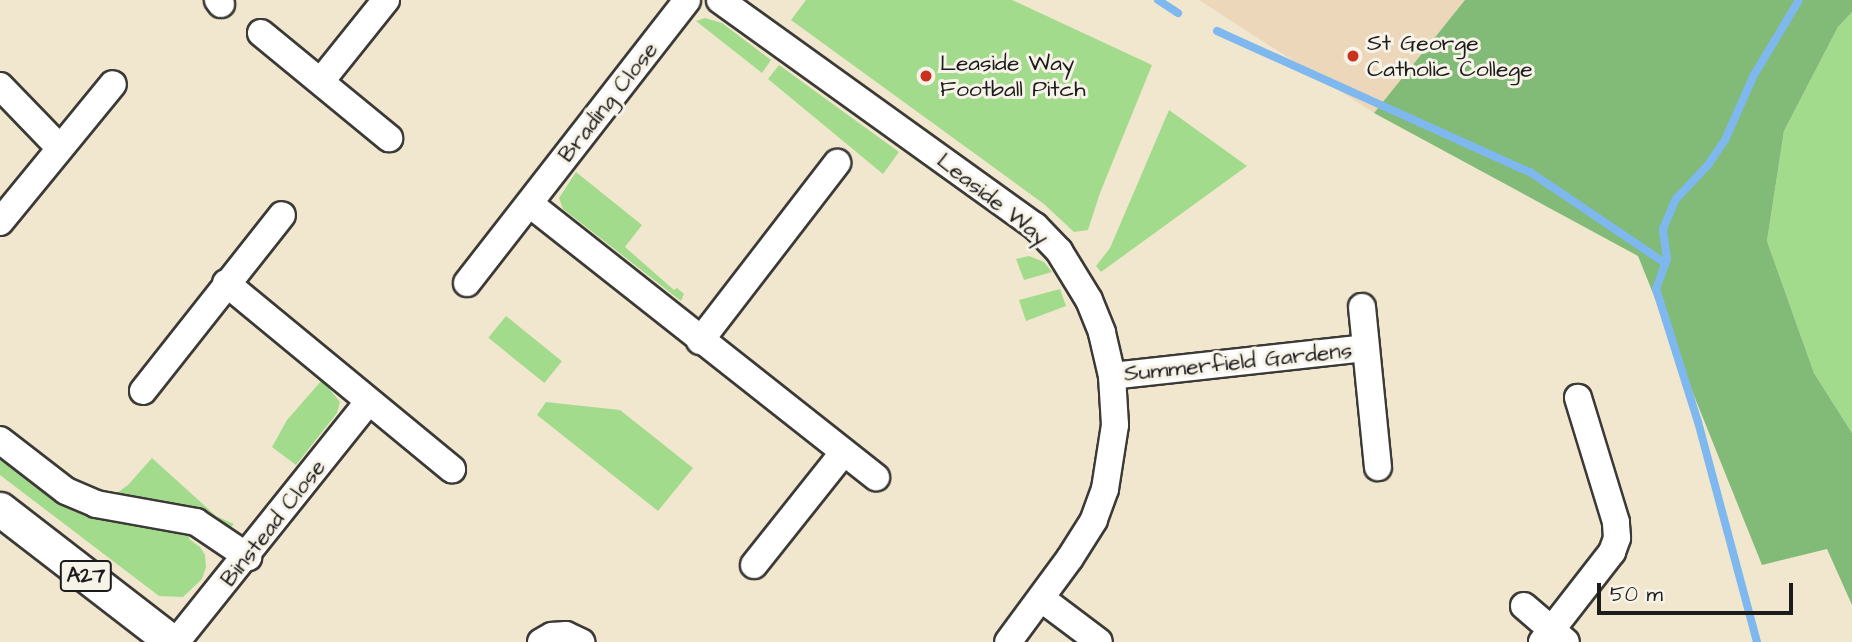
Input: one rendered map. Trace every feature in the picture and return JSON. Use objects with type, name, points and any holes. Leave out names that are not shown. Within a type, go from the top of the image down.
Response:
[{"type":"main road","name":"A27","points":[[0,509],[174,642]]},
{"type":"street","points":[[321,81],[386,0]]},
{"type":"street","name":"Brading Close","points":[[467,283],[687,0]]},
{"type":"street","name":"Leaside Way","points":[[720,0],[1046,236],[1059,251],[1088,300],[1102,333],[1112,376],[1115,425],[1105,489],[1094,520],[1042,599],[1009,642]]},
{"type":"street","points":[[261,33],[389,138]]},
{"type":"street","points":[[0,222],[113,84]]},
{"type":"street","points":[[0,86],[59,147]]},
{"type":"street","points":[[700,341],[837,163]]},
{"type":"street","points":[[530,204],[700,341],[876,477]]},
{"type":"street","points":[[143,391],[282,215]]},
{"type":"street","points":[[226,283],[452,469]]},
{"type":"street","name":"Summerfield Gardens","points":[[1362,307],[1378,467]]},
{"type":"street","name":"Summerfield Gardens","points":[[1112,376],[1365,348]]},
{"type":"street","points":[[1524,606],[1554,638],[1612,552],[1617,538],[1616,522],[1578,398]]},
{"type":"street","name":"Binstead Close","points":[[174,642],[248,557],[368,402]]},
{"type":"street","points":[[0,440],[66,491],[96,504],[196,522],[248,557]]},
{"type":"street","points":[[754,565],[843,453]]},
{"type":"street","points":[[1042,599],[1099,642]]},
{"type":"street","points":[[541,642],[552,636],[566,635],[581,642]]},
{"type":"shaded area","name":"St George Catholic College","points":[[1199,0],[1465,0],[1374,113]]},
{"type":"green space","points":[[806,0],[1012,0],[1152,65],[1100,193],[1088,230],[1074,232],[1044,204],[791,20]]},
{"type":"green space","points":[[1465,0],[1852,0],[1852,12],[1838,27],[1784,131],[1767,241],[1814,373],[1852,433],[1852,605],[1827,549],[1762,565],[1638,256],[1374,113]]},
{"type":"green space","points":[[1852,12],[1852,433],[1814,373],[1767,241],[1784,131],[1838,27]]},
{"type":"green space","points":[[705,18],[722,23],[771,60],[762,73],[696,21]]},
{"type":"green space","points":[[779,65],[899,152],[883,174],[768,79]]},
{"type":"green space","points":[[1169,110],[1247,166],[1101,272],[1096,266],[1110,248]]},
{"type":"green space","points":[[576,172],[642,225],[625,247],[674,290],[677,288],[684,294],[681,301],[563,209],[559,198]]},
{"type":"green space","points":[[1029,256],[1044,262],[1052,272],[1024,280],[1016,259]]},
{"type":"green space","points":[[1060,289],[1066,306],[1026,321],[1019,300]]},
{"type":"green space","points":[[506,316],[562,361],[544,383],[488,338]]},
{"type":"green space","points":[[322,380],[340,402],[337,413],[296,465],[272,447],[287,420]]},
{"type":"green space","points":[[546,402],[620,410],[693,468],[658,511],[537,415]]},
{"type":"green space","points":[[152,458],[216,516],[234,524],[228,530],[113,496],[128,485]]},
{"type":"green space","points":[[0,459],[61,506],[191,532],[189,539],[200,547],[205,555],[206,567],[202,579],[183,597],[159,596],[0,475]]},
{"type":"waterway","points":[[1158,0],[1178,13]]},
{"type":"waterway","points":[[1757,642],[1698,422],[1656,289],[1667,259],[1663,229],[1676,199],[1708,165],[1725,140],[1754,75],[1799,0]]},
{"type":"waterway","points":[[1217,31],[1530,172],[1665,263]]},
{"type":"place","name":"St George Catholic College","points":[[1353,56]]},
{"type":"place","name":"Leaside Way Football Pitch","points":[[926,76]]}]
